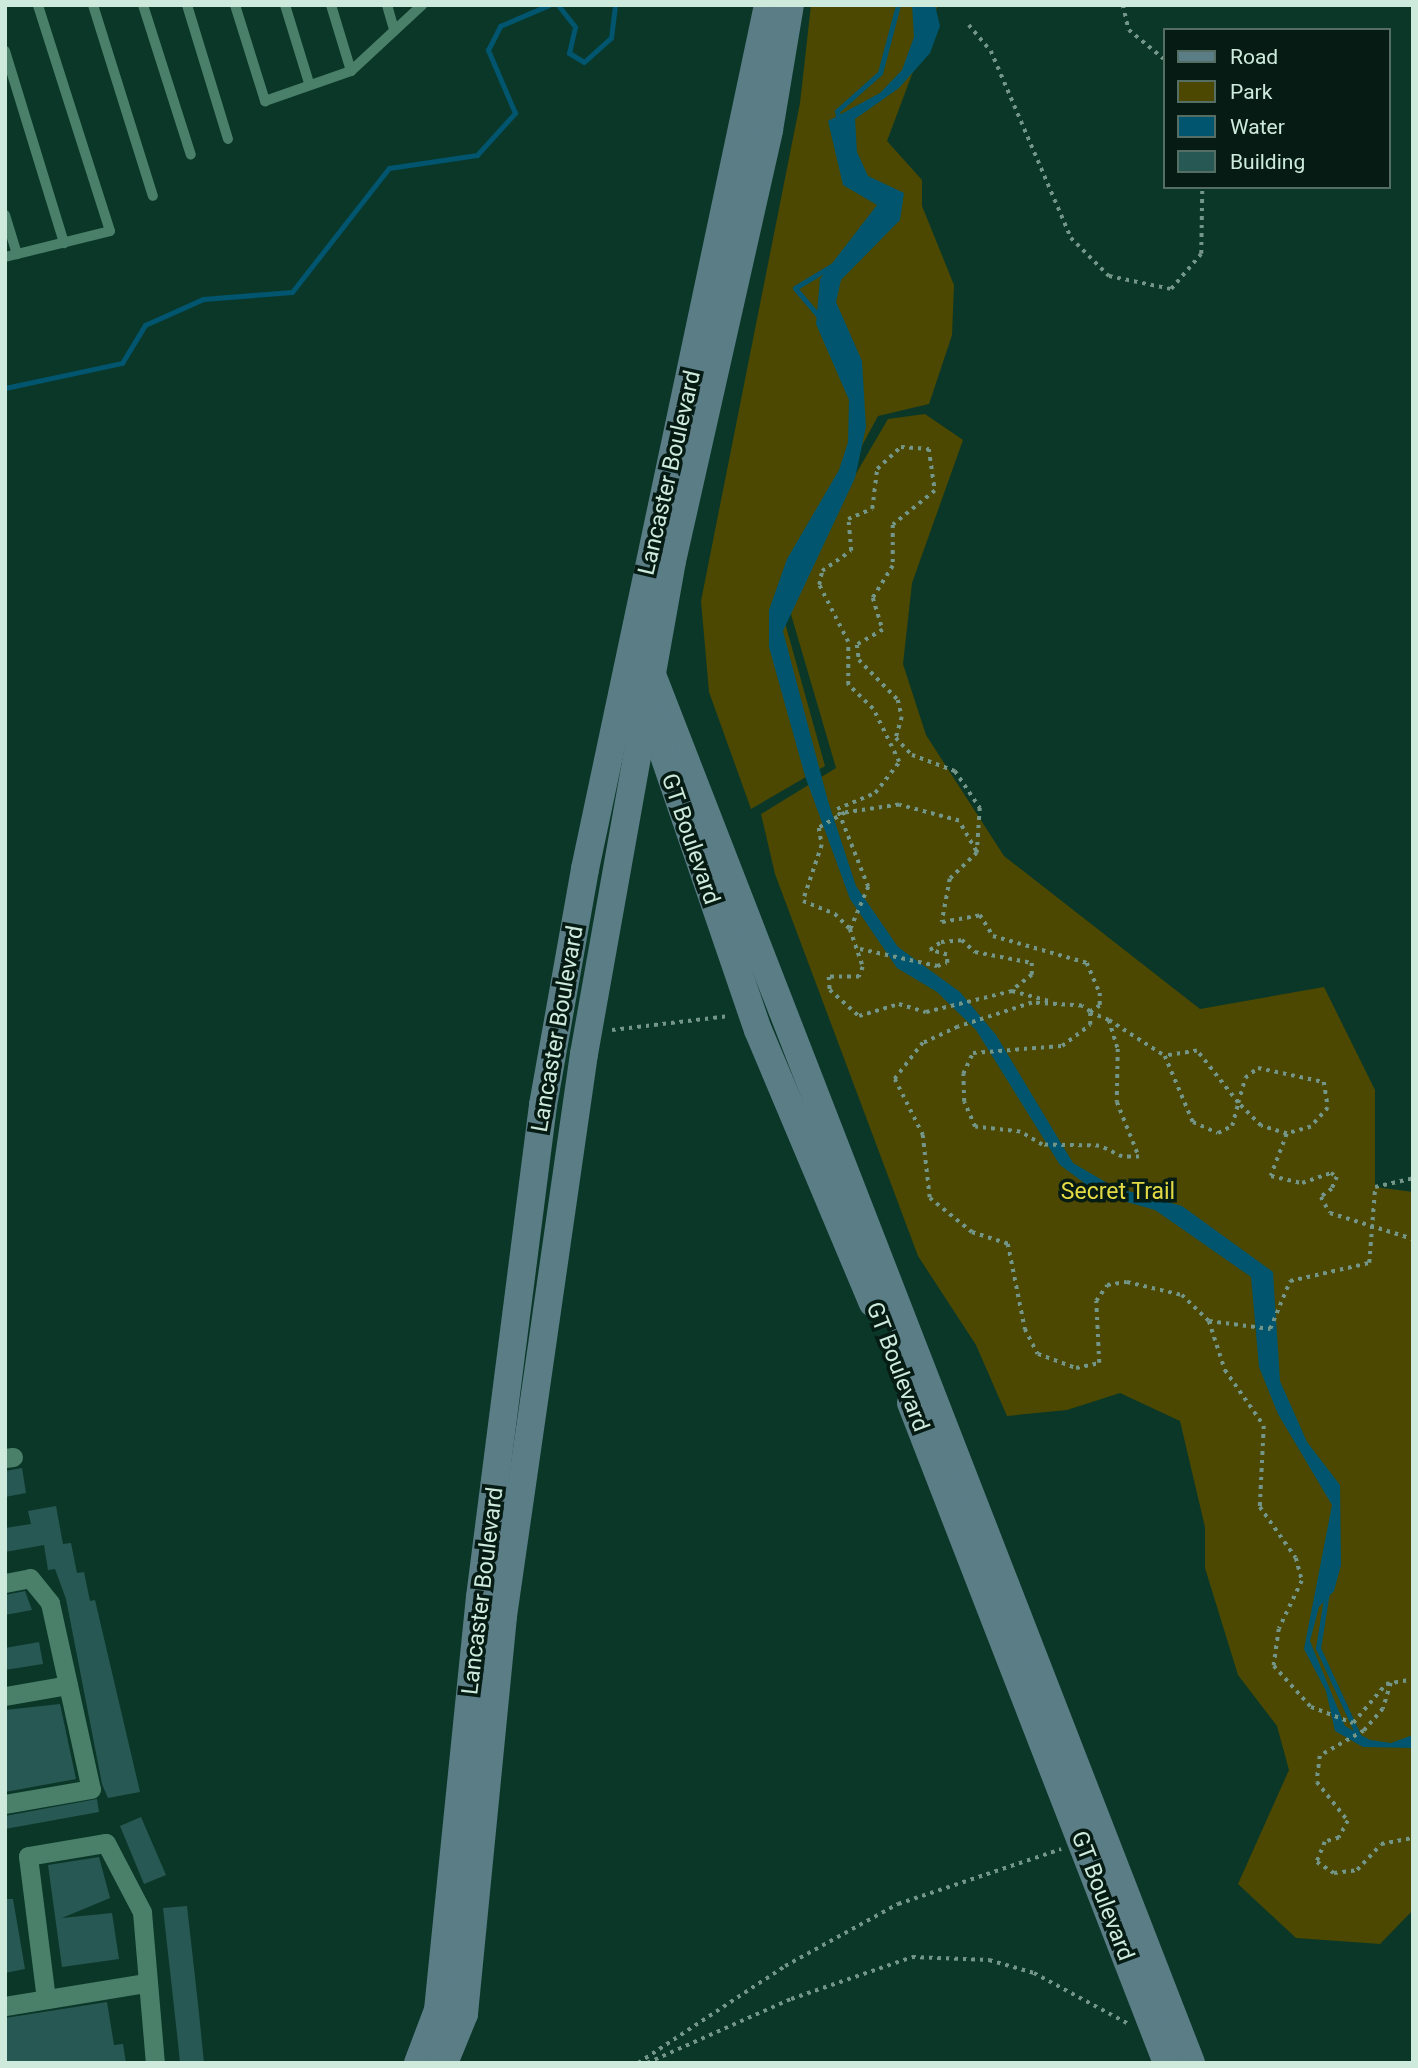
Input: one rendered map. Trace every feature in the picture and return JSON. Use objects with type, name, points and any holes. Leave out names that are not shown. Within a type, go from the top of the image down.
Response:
[{"type":"main road","name":"Lancaster Boulevard","points":[[418,2063],[438,2010],[480,1597],[543,1105],[747,127],[768,5]]},
{"type":"main road","name":"Lancaster Boulevard","points":[[444,2063],[464,2014],[503,1616],[584,1054],[647,705],[637,663],[790,5]]},
{"type":"main road","name":"GT Boulevard","points":[[637,663],[1191,2063]]},
{"type":"main road","name":"GT Boulevard","points":[[647,705],[758,1030],[874,1307],[1167,2063]]},
{"type":"street","points":[[5,1583],[30,1578],[50,1603],[91,1789],[5,1804]]},
{"type":"street","points":[[5,1696],[68,1685]]},
{"type":"street","points":[[46,1999],[28,1856],[106,1843],[142,1912],[146,1983],[155,2063]]},
{"type":"street","points":[[5,2006],[146,1983]]},
{"type":"lane","points":[[5,257],[110,231],[38,5]]},
{"type":"lane","points":[[93,5],[153,196]]},
{"type":"lane","points":[[143,5],[191,155]]},
{"type":"lane","points":[[187,5],[228,139]]},
{"type":"lane","points":[[235,5],[265,102],[309,83],[351,71],[422,5]]},
{"type":"lane","points":[[285,5],[309,83]]},
{"type":"lane","points":[[331,5],[351,71]]},
{"type":"lane","points":[[387,5],[394,29]]},
{"type":"lane","points":[[5,51],[64,243]]},
{"type":"lane","points":[[5,215],[18,254]]},
{"type":"path","points":[[1123,5],[1129,30],[1162,57]]},
{"type":"path","points":[[969,25],[991,51],[1071,238],[1109,276],[1171,289],[1201,254],[1202,189]]},
{"type":"path","points":[[850,929],[868,887],[835,819],[837,808],[875,793],[899,762],[873,709],[848,685],[848,642],[819,585],[822,571],[851,551],[848,519],[872,509],[877,469],[901,447],[929,449],[935,491],[893,525],[893,566],[873,598],[883,630],[857,645],[865,669],[898,700],[902,717],[896,738],[912,755],[955,771],[966,783],[980,808],[977,853],[950,879],[942,922],[980,915],[993,936],[1087,963],[1100,993],[1100,1006],[1090,1012]]},
{"type":"path","points":[[860,949],[937,966],[947,962],[947,955],[930,950],[941,942],[962,940],[975,953],[1032,963],[1032,975],[1012,991],[926,1012],[899,1004],[859,1016],[843,1007],[830,990],[829,976],[859,977],[860,949],[850,929],[835,914],[803,901],[824,825],[835,819],[899,805],[959,821],[977,853]]},
{"type":"path","points":[[1012,991],[1090,1012],[1109,1020],[1165,1056],[1193,1122],[1218,1133],[1232,1126],[1238,1103],[1245,1078],[1258,1068],[1324,1082],[1328,1108],[1311,1127],[1287,1134],[1261,1126],[1238,1103],[1197,1051],[1165,1056]]},
{"type":"path","points":[[1051,1002],[982,1018],[923,1043],[895,1080],[923,1135],[930,1198],[972,1232],[1008,1244],[1025,1329],[1038,1354],[1076,1368],[1099,1363],[1096,1301],[1107,1284],[1127,1282],[1182,1294],[1209,1321],[1225,1370],[1264,1426],[1260,1507],[1296,1558],[1302,1581],[1279,1629],[1274,1666],[1311,1707],[1353,1723],[1391,1683],[1413,1679]]},
{"type":"path","points":[[1090,1012],[1090,1026],[1062,1046],[1003,1048],[972,1053],[963,1074],[964,1102],[975,1127],[1020,1132],[1049,1146],[1074,1145],[1139,1157],[1117,1102],[1118,1049],[1109,1020]]},
{"type":"path","points":[[584,1054],[602,1034],[619,1029],[720,1016],[744,1019],[758,1030]]},
{"type":"path","points":[[1287,1134],[1271,1176],[1302,1183],[1331,1173],[1337,1177],[1332,1189],[1321,1197],[1330,1213],[1413,1239]]},
{"type":"path","points":[[1209,1321],[1270,1329],[1290,1281],[1369,1263],[1375,1187],[1413,1178]]},
{"type":"path","points":[[1391,1683],[1383,1709],[1364,1731],[1320,1756],[1317,1782],[1348,1821],[1339,1838],[1325,1842],[1317,1862],[1334,1873],[1357,1870],[1381,1844],[1413,1838]]},
{"type":"path","points":[[638,2063],[785,1966],[898,1904],[1054,1848],[1089,1861]]},
{"type":"path","points":[[647,2063],[791,1999],[912,1958],[989,1960],[1034,1973],[1132,2026]]},
{"type":"green space","points":[[811,5],[938,5],[887,141],[922,180],[922,206],[954,285],[952,335],[929,404],[878,416],[822,520],[782,612],[825,766],[751,809],[709,692],[701,601],[800,103]]},
{"type":"green space","name":"Secret Trail","points":[[925,414],[963,440],[912,583],[903,664],[926,735],[1004,856],[1200,1009],[1324,987],[1375,1090],[1375,1187],[1413,1192],[1413,1910],[1380,1944],[1296,1938],[1238,1884],[1289,1770],[1277,1726],[1238,1675],[1205,1568],[1205,1527],[1180,1421],[1120,1393],[1067,1410],[1007,1416],[976,1345],[918,1256],[775,874],[761,814],[836,768],[788,604],[809,554],[888,419]]},
{"type":"water","points":[[912,5],[935,5],[940,26],[930,53],[899,88],[855,119],[857,152],[868,176],[904,193],[900,220],[841,280],[836,302],[862,361],[866,427],[855,478],[783,631],[828,801],[856,886],[898,947],[960,992],[996,1035],[1073,1163],[1114,1187],[1182,1206],[1273,1272],[1280,1381],[1307,1442],[1340,1485],[1341,1565],[1334,1591],[1319,1607],[1310,1641],[1345,1726],[1370,1740],[1391,1743],[1413,1735],[1413,1748],[1363,1747],[1335,1731],[1326,1691],[1304,1649],[1332,1505],[1278,1414],[1259,1367],[1251,1277],[1155,1210],[1099,1194],[1060,1165],[976,1030],[937,992],[897,968],[850,899],[805,776],[769,647],[769,610],[787,559],[839,470],[848,442],[849,400],[816,324],[820,279],[877,205],[843,185],[828,121],[880,93],[902,70],[914,37]]},
{"type":"building","points":[[22,1468],[26,1493],[5,1497],[5,1471]]},
{"type":"building","points":[[56,1506],[63,1544],[71,1543],[77,1573],[84,1572],[90,1601],[95,1600],[140,1792],[108,1798],[102,1784],[66,1599],[55,1569],[48,1570],[44,1545],[5,1552],[5,1528],[31,1524],[28,1511]]},
{"type":"building","points":[[25,1591],[32,1610],[5,1615],[5,1595]]},
{"type":"building","points":[[39,1642],[43,1664],[5,1670],[5,1648]]},
{"type":"building","points":[[60,1704],[76,1779],[5,1792],[5,1710]]},
{"type":"building","points":[[97,1799],[99,1812],[5,1829],[5,1816]]},
{"type":"building","points":[[141,1817],[166,1875],[144,1884],[120,1826]]},
{"type":"building","points":[[99,1857],[110,1898],[62,1918],[112,1913],[119,1959],[62,1967],[48,1865]]},
{"type":"building","points":[[5,1899],[13,1899],[25,1969],[5,1973]]},
{"type":"building","points":[[187,1906],[204,2063],[180,2063],[163,1908]]},
{"type":"building","points":[[107,2002],[114,2045],[123,2044],[126,2063],[5,2063],[5,2018]]},
{"type":"waterway","points":[[5,388],[122,363],[145,325],[203,299],[292,292],[389,168],[477,155],[515,113],[488,50],[500,26],[549,5]]},
{"type":"waterway","points":[[558,5],[575,27],[569,53],[584,62],[611,38],[615,5]]},
{"type":"waterway","points":[[839,120],[837,111],[880,73],[898,5]]},
{"type":"waterway","points":[[821,319],[795,288],[833,265]]},
{"type":"waterway","points":[[1327,1592],[1318,1648],[1359,1737]]}]
